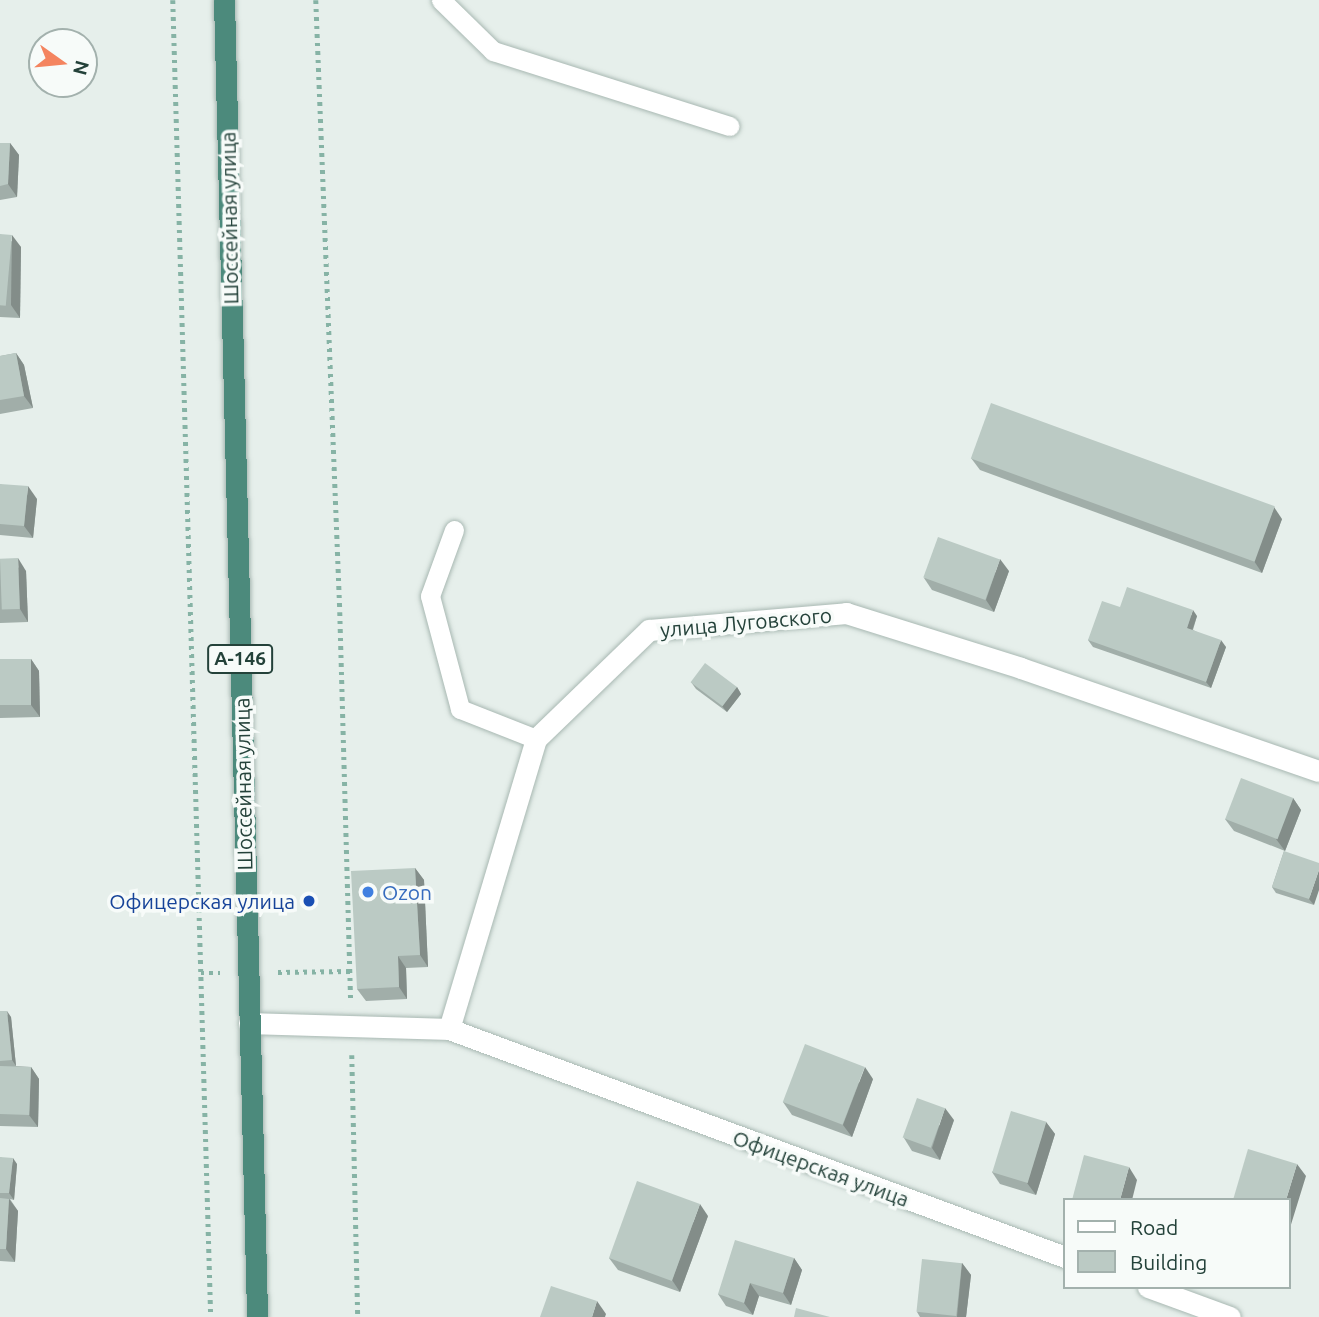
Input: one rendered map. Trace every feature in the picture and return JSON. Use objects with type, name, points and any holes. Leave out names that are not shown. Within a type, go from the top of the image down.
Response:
[{"type":"highway","name":"Шоссейная улица","points":[[224,0],[257,1317]]},
{"type":"street","name":"улица Луговского","points":[[449,1030],[536,739],[649,630],[846,613],[1021,668],[1319,771]]},
{"type":"street","name":"Офицерская улица","points":[[249,1023],[449,1030],[1064,1257]]},
{"type":"street","points":[[1153,1289],[1230,1317]]},
{"type":"lane","points":[[441,0],[493,51],[729,126]]},
{"type":"lane","points":[[454,530],[430,596],[460,709],[536,739]]},
{"type":"path","points":[[173,0],[211,1317]]},
{"type":"path","points":[[316,0],[340,612],[358,1317]]},
{"type":"building","points":[[0,143],[10,143],[8,184],[0,186]]},
{"type":"building","points":[[0,234],[12,235],[6,306],[0,305]]},
{"type":"building","points":[[16,353],[24,396],[0,400],[0,356]]},
{"type":"building","points":[[991,403],[1275,506],[1255,562],[971,458]]},
{"type":"building","points":[[0,484],[28,486],[24,526],[0,524]]},
{"type":"building","points":[[938,537],[1000,560],[985,600],[923,577]]},
{"type":"building","points":[[18,558],[20,609],[2,610],[0,559]]},
{"type":"building","points":[[1127,587],[1193,610],[1187,628],[1221,640],[1206,682],[1088,640],[1102,601],[1120,607]]},
{"type":"building","points":[[0,659],[31,659],[31,705],[0,705]]},
{"type":"building","points":[[705,663],[737,687],[723,706],[691,682]]},
{"type":"building","points":[[1241,778],[1293,798],[1278,839],[1225,819]]},
{"type":"building","points":[[1284,851],[1319,863],[1309,899],[1272,887]]},
{"type":"building","points":[[415,868],[420,955],[398,956],[399,987],[357,989],[351,871]]},
{"type":"building","points":[[0,1011],[7,1011],[12,1060],[0,1061]]},
{"type":"building","points":[[805,1044],[865,1067],[843,1125],[783,1102]]},
{"type":"building","points":[[0,1066],[31,1067],[29,1115],[0,1114]]},
{"type":"building","points":[[917,1098],[945,1108],[931,1148],[903,1137]]},
{"type":"building","points":[[1011,1111],[1046,1122],[1028,1183],[992,1172]]},
{"type":"building","points":[[1248,1149],[1297,1164],[1287,1198],[1234,1198]]},
{"type":"building","points":[[1084,1155],[1129,1167],[1121,1198],[1073,1198]]},
{"type":"building","points":[[0,1157],[13,1158],[9,1193],[0,1193]]},
{"type":"building","points":[[637,1181],[700,1204],[672,1281],[609,1258]]},
{"type":"building","points":[[0,1198],[9,1199],[6,1249],[0,1249]]},
{"type":"building","points":[[735,1240],[794,1258],[783,1293],[750,1283],[744,1303],[718,1294]]},
{"type":"building","points":[[922,1259],[962,1263],[956,1316],[916,1312]]},
{"type":"building","points":[[551,1286],[597,1301],[592,1317],[540,1317]]},
{"type":"building","points":[[796,1308],[830,1317],[794,1317]]},
{"type":"place","name":"Ozon","points":[[368,892]]},
{"type":"place","name":"Офицерская улица","points":[[309,901]]}]
